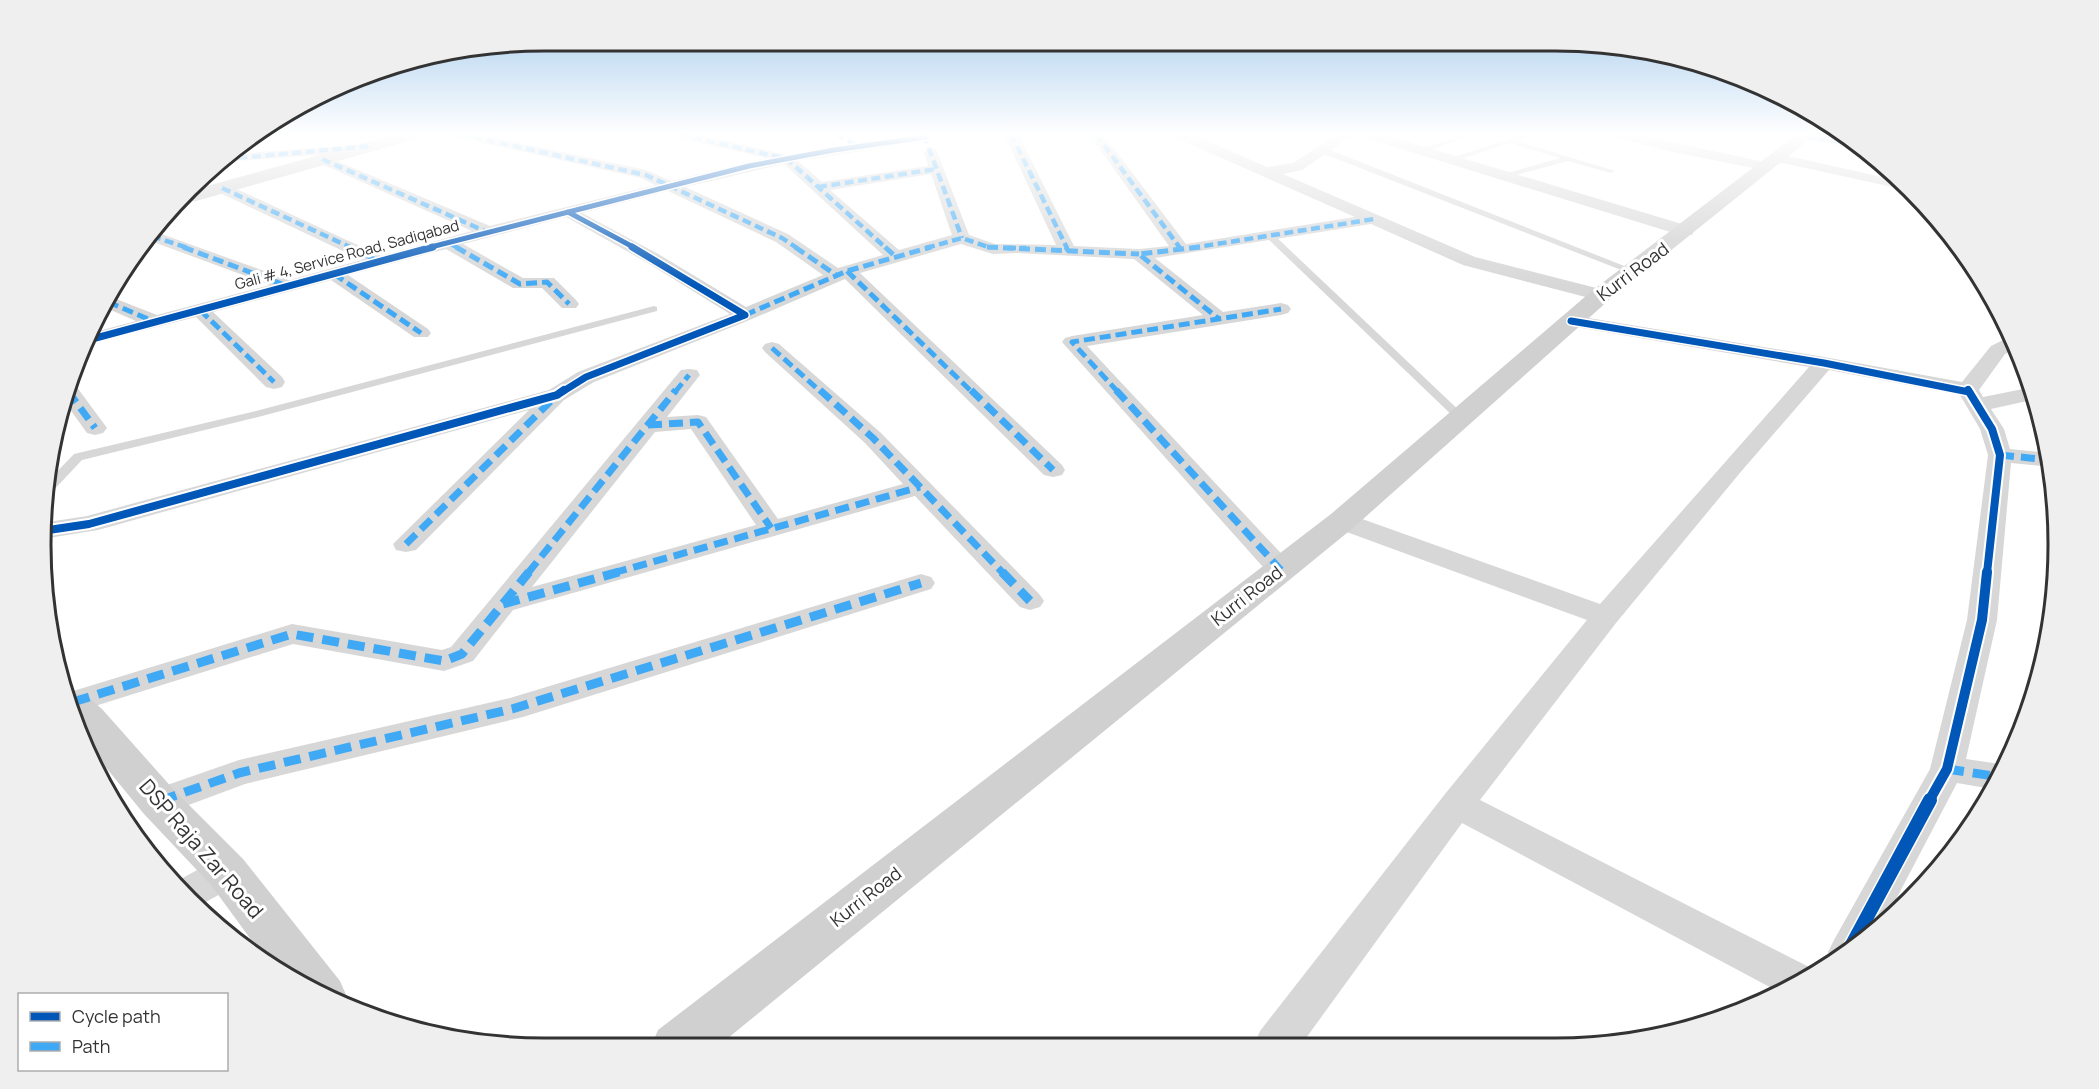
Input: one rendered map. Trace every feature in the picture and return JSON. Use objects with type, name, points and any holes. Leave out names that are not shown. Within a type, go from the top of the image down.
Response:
[{"type":"main road","points":[[197,195],[233,185]]},
{"type":"main road","name":"Kurri Road","points":[[687,1038],[1342,521],[1601,295],[1743,185]]},
{"type":"main road","name":"DSP Raja Zar Road","points":[[81,713],[159,802],[227,872],[306,977]]},
{"type":"street","points":[[381,185],[488,232]]},
{"type":"street","name":"Gali # 4, Service Road, Sadiqabad","points":[[97,338],[488,232],[674,185]]},
{"type":"street","points":[[816,185],[896,257]]},
{"type":"street","points":[[818,187],[832,185]]},
{"type":"street","points":[[942,185],[962,238]]},
{"type":"street","points":[[1036,185],[1068,251]]},
{"type":"street","points":[[1133,185],[1181,250]]},
{"type":"street","points":[[1295,185],[1469,261],[1601,295]]},
{"type":"street","points":[[1536,185],[1686,231]]},
{"type":"street","points":[[669,186],[782,238],[841,273],[1053,470]]},
{"type":"street","points":[[222,188],[380,261]]},
{"type":"street","points":[[568,212],[654,259],[745,315]]},
{"type":"street","points":[[406,544],[557,395],[586,377],[745,315],[841,273],[962,238],[993,249],[1139,254],[1181,250],[1374,219]]},
{"type":"street","points":[[158,238],[288,286]]},
{"type":"street","points":[[449,243],[520,284],[547,282],[569,304]]},
{"type":"street","points":[[1139,254],[1220,319]]},
{"type":"street","points":[[334,274],[421,333]]},
{"type":"street","points":[[114,304],[155,322]]},
{"type":"street","points":[[1281,309],[1072,342],[1281,570]]},
{"type":"street","points":[[200,310],[274,382]]},
{"type":"street","points":[[1571,321],[1824,363],[1973,398],[2024,394]]},
{"type":"street","points":[[1973,398],[1998,350],[2006,346]]},
{"type":"street","points":[[772,348],[873,438],[1030,601]]},
{"type":"street","points":[[1280,1038],[1457,804],[1606,616],[1730,469],[1824,363]]},
{"type":"street","points":[[76,701],[292,634],[444,662],[462,654],[689,375]]},
{"type":"street","points":[[51,530],[89,524],[557,395]]},
{"type":"street","points":[[73,398],[95,428]]},
{"type":"street","points":[[1858,934],[1947,768],[1982,620],[2000,455],[1992,429],[1973,398]]},
{"type":"street","points":[[648,425],[698,422],[771,528]]},
{"type":"street","points":[[2000,455],[2041,459]]},
{"type":"street","points":[[503,604],[920,487]]},
{"type":"street","points":[[1342,521],[1606,616]]},
{"type":"street","points":[[159,802],[239,773],[512,709],[921,583]]},
{"type":"street","points":[[1947,768],[1990,775]]},
{"type":"street","points":[[1457,804],[1791,978]]},
{"type":"street","points":[[194,891],[227,872]]},
{"type":"lane","points":[[1411,185],[1632,271]]},
{"type":"lane","points":[[1270,236],[1461,418]]},
{"type":"lane","points":[[55,482],[78,457],[258,414],[654,309]]},
{"type":"marked path","points":[[380,185],[487,232]]},
{"type":"marked path","points":[[667,185],[782,238],[836,275]]},
{"type":"marked path","points":[[816,185],[896,257]]},
{"type":"marked path","points":[[818,187],[832,185]]},
{"type":"marked path","points":[[943,185],[962,238]]},
{"type":"marked path","points":[[1036,185],[1068,251]]},
{"type":"marked path","points":[[1133,185],[1181,250]]},
{"type":"marked path","points":[[222,188],[379,261]]},
{"type":"marked path","points":[[1219,319],[1139,254],[1181,250],[1374,219]]},
{"type":"marked path","points":[[158,238],[244,268],[287,286]]},
{"type":"marked path","points":[[745,315],[847,271],[962,238],[993,249],[1017,248],[1139,254]]},
{"type":"marked path","points":[[449,243],[520,284],[547,282],[569,304]]},
{"type":"marked path","points":[[847,271],[1053,470]]},
{"type":"marked path","points":[[334,274],[421,333]]},
{"type":"marked path","points":[[114,304],[155,322]]},
{"type":"marked path","points":[[1281,309],[1072,342],[1281,570]]},
{"type":"marked path","points":[[200,310],[274,382]]},
{"type":"marked path","points":[[772,348],[873,438],[1030,601]]},
{"type":"marked path","points":[[76,701],[292,634],[444,661],[462,654],[689,375]]},
{"type":"marked path","points":[[73,398],[95,428]]},
{"type":"marked path","points":[[406,544],[553,399]]},
{"type":"marked path","points":[[648,425],[698,422],[771,528]]},
{"type":"marked path","points":[[2000,455],[2041,459]]},
{"type":"marked path","points":[[503,604],[920,487]]},
{"type":"marked path","points":[[159,802],[239,773],[512,709],[921,583]]},
{"type":"marked path","points":[[1947,769],[1990,776]]},
{"type":"cycle path","points":[[97,338],[488,232],[675,185]]},
{"type":"cycle path","points":[[51,530],[89,524],[557,395],[586,377],[745,315],[654,259],[568,212]]},
{"type":"cycle path","points":[[1571,321],[1824,363],[1968,390],[1992,429],[2000,455],[1982,620],[1947,769],[1858,934]]}]
